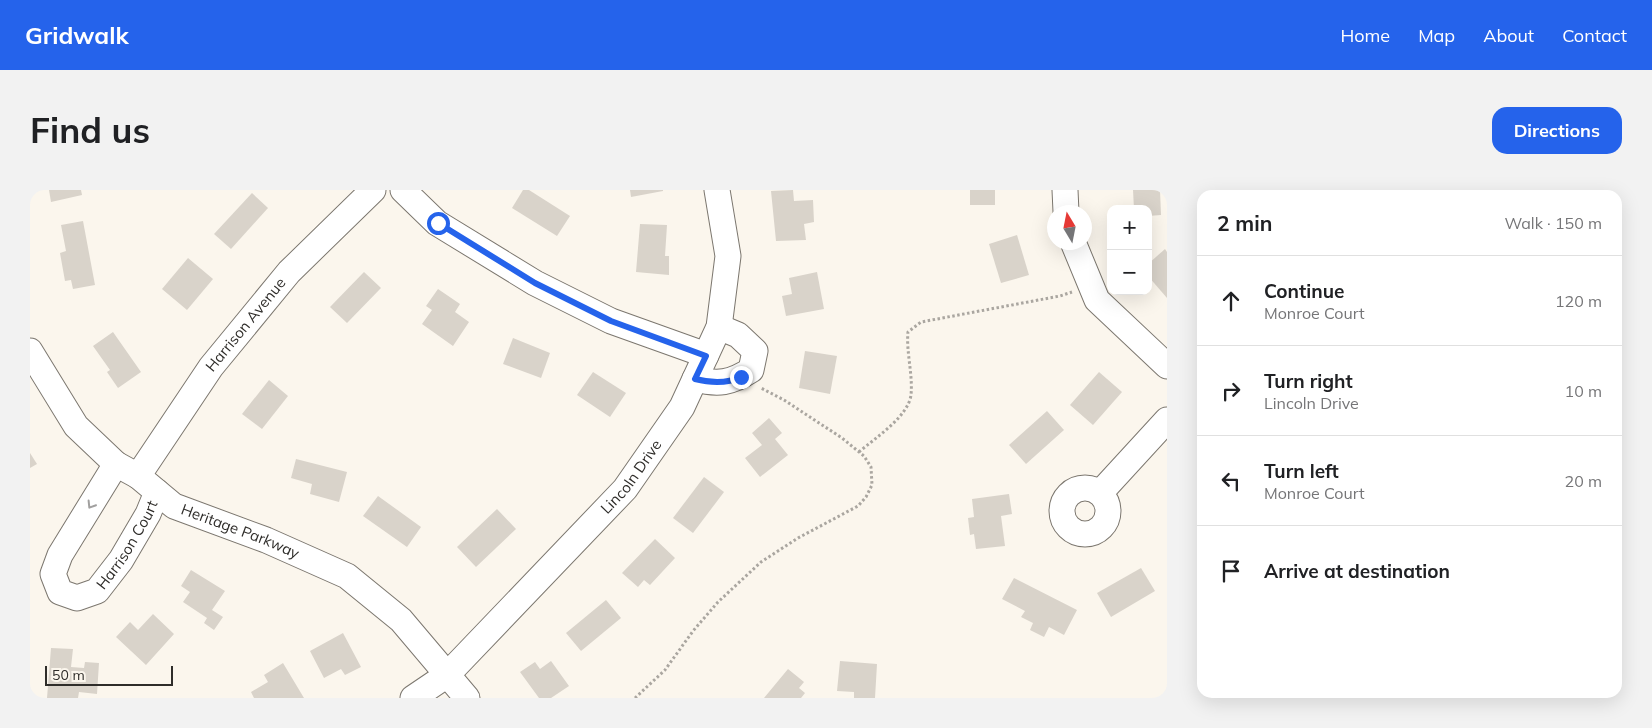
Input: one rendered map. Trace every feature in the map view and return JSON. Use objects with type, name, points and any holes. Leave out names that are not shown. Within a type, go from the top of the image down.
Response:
[{"type":"street","name":"Harrison Avenue","points":[[148,484],[211,367],[290,272],[373,190]]},
{"type":"street","points":[[403,190],[438,223],[535,283],[611,321],[706,356]]},
{"type":"street","name":"Lincoln Drive","points":[[413,698],[447,675],[625,489],[682,407],[719,327],[728,256],[717,190]]},
{"type":"street","points":[[1065,190],[1066,205]]},
{"type":"street","points":[[1076,250],[1097,300],[1167,366]]},
{"type":"street","points":[[695,379],[710,383],[733,380],[751,370],[755,351],[738,335],[719,327]]},
{"type":"street","name":"Heritage Parkway","points":[[30,351],[76,426],[116,464],[148,484],[174,506],[266,540],[347,576],[401,620],[467,698]]},
{"type":"street","points":[[1100,493],[1167,420]]},
{"type":"street","name":"Harrison Court","points":[[116,464],[60,555],[53,574],[60,592],[77,598],[97,591],[121,560],[148,514],[148,484]]},
{"type":"path","points":[[859,452],[902,415],[911,396],[907,344],[908,332],[921,322],[1060,296],[1091,286]]},
{"type":"path","points":[[635,698],[665,670],[693,631],[718,602],[761,562],[798,538],[858,506],[866,497],[872,485],[871,467],[864,456],[842,438],[784,400],[741,377]]},
{"type":"building","points":[[49,190],[81,190],[82,195],[51,202]]},
{"type":"building","points":[[523,190],[529,190],[570,216],[557,236],[512,208]]},
{"type":"building","points":[[630,190],[663,190],[663,191],[631,197]]},
{"type":"building","points":[[793,190],[794,201],[813,200],[814,222],[804,224],[806,240],[776,241],[771,191]]},
{"type":"building","points":[[970,190],[995,190],[995,205],[970,205]]},
{"type":"building","points":[[1133,190],[1160,190],[1161,215],[1152,216],[1152,205],[1134,205]]},
{"type":"building","points":[[252,193],[268,208],[231,249],[214,234]]},
{"type":"building","points":[[83,221],[95,285],[73,289],[71,280],[65,281],[60,253],[66,251],[61,225]]},
{"type":"building","points":[[640,224],[667,225],[665,256],[669,256],[669,275],[636,272]]},
{"type":"building","points":[[1017,235],[1029,275],[1001,283],[989,244]]},
{"type":"building","points":[[1165,249],[1167,252],[1167,298],[1152,281],[1152,260]]},
{"type":"building","points":[[188,258],[213,279],[187,310],[162,289]]},
{"type":"building","points":[[364,272],[381,288],[347,323],[330,307]]},
{"type":"building","points":[[817,272],[824,309],[786,316],[782,296],[792,294],[789,278]]},
{"type":"building","points":[[438,289],[460,304],[455,312],[469,322],[453,346],[422,324],[432,310],[426,306]]},
{"type":"building","points":[[113,332],[141,372],[118,388],[107,372],[110,370],[93,346]]},
{"type":"building","points":[[513,338],[550,353],[541,378],[503,364]]},
{"type":"building","points":[[805,351],[837,356],[830,394],[799,388]]},
{"type":"building","points":[[593,372],[626,393],[610,417],[577,395]]},
{"type":"building","points":[[1099,372],[1122,392],[1093,425],[1070,405]]},
{"type":"building","points":[[269,380],[288,396],[262,429],[242,414]]},
{"type":"building","points":[[1047,411],[1064,430],[1026,464],[1009,445]]},
{"type":"building","points":[[769,418],[782,433],[775,439],[788,455],[760,477],[745,458],[762,445],[752,433]]},
{"type":"building","points":[[30,453],[37,464],[30,468]]},
{"type":"building","points":[[296,459],[347,472],[339,502],[310,494],[312,484],[291,478]]},
{"type":"building","points":[[704,477],[724,492],[693,533],[673,518]]},
{"type":"building","points":[[1009,494],[1012,514],[1001,516],[1005,546],[976,549],[974,534],[970,535],[968,518],[974,517],[972,499]]},
{"type":"building","points":[[378,496],[421,527],[407,547],[363,516]]},
{"type":"building","points":[[497,509],[516,529],[476,567],[457,547]]},
{"type":"building","points":[[655,539],[675,558],[650,585],[644,580],[638,587],[622,573]]},
{"type":"building","points":[[1141,568],[1155,591],[1111,617],[1097,593]]},
{"type":"building","points":[[191,570],[225,591],[212,610],[223,617],[214,630],[204,623],[207,618],[183,602],[190,592],[181,586]]},
{"type":"building","points":[[1014,578],[1077,610],[1064,635],[1049,627],[1044,637],[1030,630],[1033,623],[1021,617],[1025,611],[1002,599]]},
{"type":"building","points":[[606,600],[621,618],[581,651],[566,633]]},
{"type":"building","points":[[153,614],[174,634],[146,665],[116,637],[130,622],[138,630]]},
{"type":"building","points":[[343,633],[361,667],[345,675],[341,669],[324,678],[310,651]]},
{"type":"building","points":[[51,648],[73,649],[71,667],[84,668],[85,662],[99,663],[97,694],[79,692],[78,698],[47,698]]},
{"type":"building","points":[[551,661],[569,686],[551,698],[539,698],[520,672],[535,662],[540,669]]},
{"type":"building","points":[[840,661],[877,664],[875,698],[854,698],[854,692],[837,691]]},
{"type":"building","points":[[283,663],[304,698],[254,698],[251,692],[268,682],[264,675]]},
{"type":"building","points":[[788,669],[804,682],[799,688],[805,693],[801,698],[764,698]]},
{"type":"route","points":[[438,223],[535,283],[611,321],[706,356],[695,379],[710,383],[741,377]]}]
